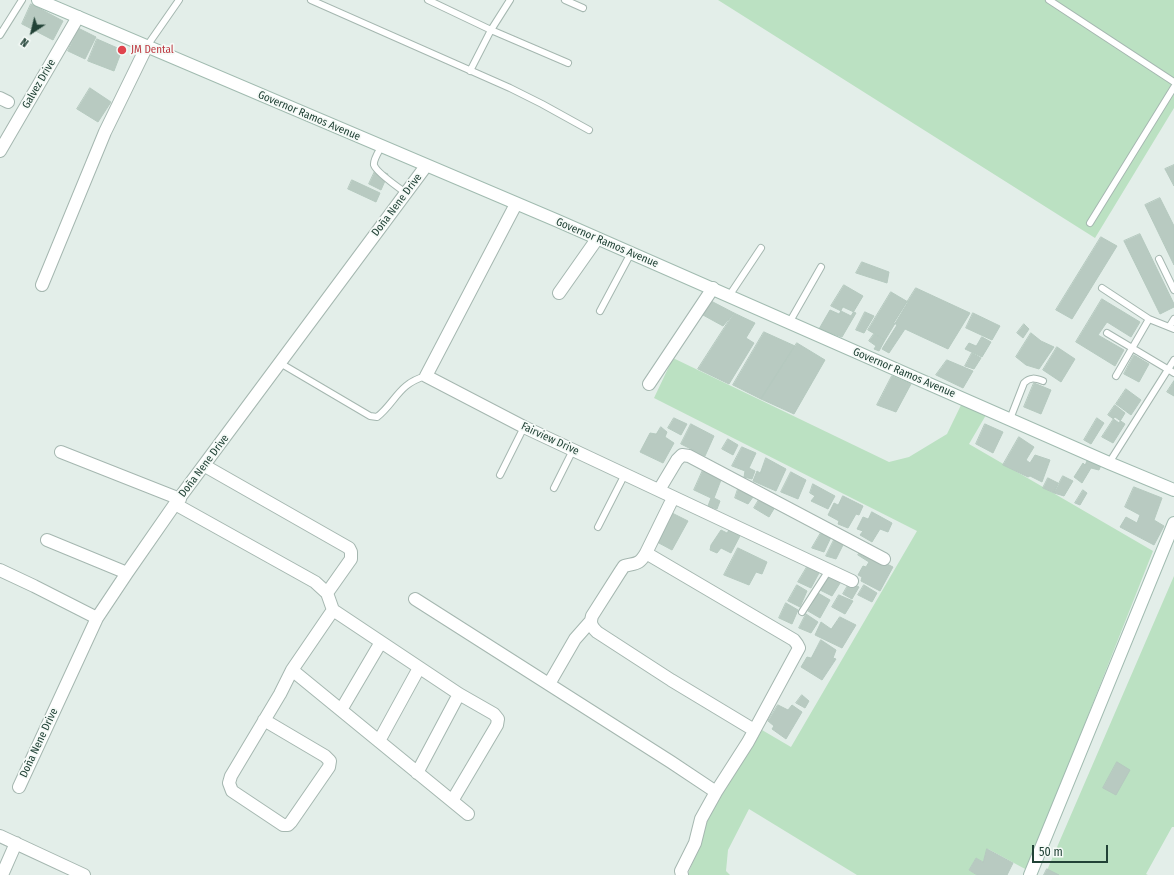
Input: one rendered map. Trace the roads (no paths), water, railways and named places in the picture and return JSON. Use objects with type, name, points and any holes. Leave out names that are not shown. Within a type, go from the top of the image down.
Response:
[{"type":"street","name":"Governor Ramos Avenue","points":[[38,0],[713,288],[1174,490]]},
{"type":"street","name":"Galvez Drive","points":[[0,151],[78,17]]},
{"type":"street","points":[[42,285],[105,132],[147,46]]},
{"type":"street","name":"Doña Nene Drive","points":[[19,787],[97,618],[177,502],[426,166]]},
{"type":"street","points":[[426,376],[516,204]]},
{"type":"street","points":[[559,293],[597,239]]},
{"type":"street","points":[[649,384],[713,288]]},
{"type":"street","name":"Fairview Drive","points":[[426,376],[524,427],[852,581]]},
{"type":"street","points":[[61,452],[177,502],[315,582],[327,593],[334,610],[419,668],[459,694],[494,714],[498,719],[497,726],[452,801]]},
{"type":"street","points":[[659,490],[677,460],[682,455],[689,456],[884,559]]},
{"type":"street","points":[[204,466],[349,548],[351,552],[351,559],[327,593]]},
{"type":"street","points":[[549,684],[575,639],[590,622],[592,616],[624,566],[636,564],[646,553],[673,498]]},
{"type":"street","points":[[1030,875],[1174,522]]},
{"type":"street","points":[[48,540],[127,573]]},
{"type":"street","points":[[646,553],[794,640],[798,644],[799,648],[754,730],[701,819],[695,843],[681,871],[682,875]]},
{"type":"street","points":[[0,570],[97,618]]},
{"type":"street","points":[[415,599],[716,792]]},
{"type":"street","points":[[264,720],[325,756],[330,762],[329,767],[291,822],[288,824],[282,825],[232,791],[229,783],[231,776],[292,670],[334,610]]},
{"type":"street","points":[[590,622],[597,632],[684,688],[754,730]]},
{"type":"street","points":[[341,710],[381,642]]},
{"type":"street","points":[[379,741],[419,668]]},
{"type":"street","points":[[292,670],[468,814]]},
{"type":"street","points":[[417,773],[459,694]]},
{"type":"street","points":[[0,836],[84,875]]},
{"type":"street","points":[[2,875],[16,843]]},
{"type":"lane","points":[[0,35],[22,0]]},
{"type":"lane","points":[[147,46],[179,0]]},
{"type":"lane","points":[[311,0],[542,104],[589,130]]},
{"type":"lane","points":[[428,0],[491,30],[568,63]]},
{"type":"lane","points":[[470,71],[491,30],[510,0]]},
{"type":"lane","points":[[565,0],[583,8]]},
{"type":"lane","points":[[1049,0],[1174,82]]},
{"type":"lane","points":[[1090,223],[1174,87]]},
{"type":"lane","points":[[381,147],[374,161],[374,165],[384,176],[406,193]]},
{"type":"lane","points":[[729,296],[761,248]]},
{"type":"lane","points":[[600,311],[631,253]]},
{"type":"lane","points":[[1159,259],[1174,290]]},
{"type":"lane","points":[[789,322],[821,267]]},
{"type":"lane","points":[[1102,288],[1148,319],[1172,328],[1174,319]]},
{"type":"lane","points":[[1116,376],[1148,319]]},
{"type":"lane","points":[[1107,333],[1171,371]]},
{"type":"lane","points":[[1109,462],[1171,371],[1174,360]]},
{"type":"lane","points":[[280,364],[370,416],[377,417],[383,413],[406,387],[415,380],[426,376]]},
{"type":"lane","points":[[1010,419],[1024,383],[1034,378],[1043,381]]},
{"type":"lane","points":[[500,475],[524,427]]},
{"type":"lane","points":[[554,488],[573,450]]},
{"type":"lane","points":[[598,527],[625,474]]},
{"type":"lane","points":[[802,612],[829,570]]},
{"type":"place","name":"JM Dental","points":[[122,50]]}]
